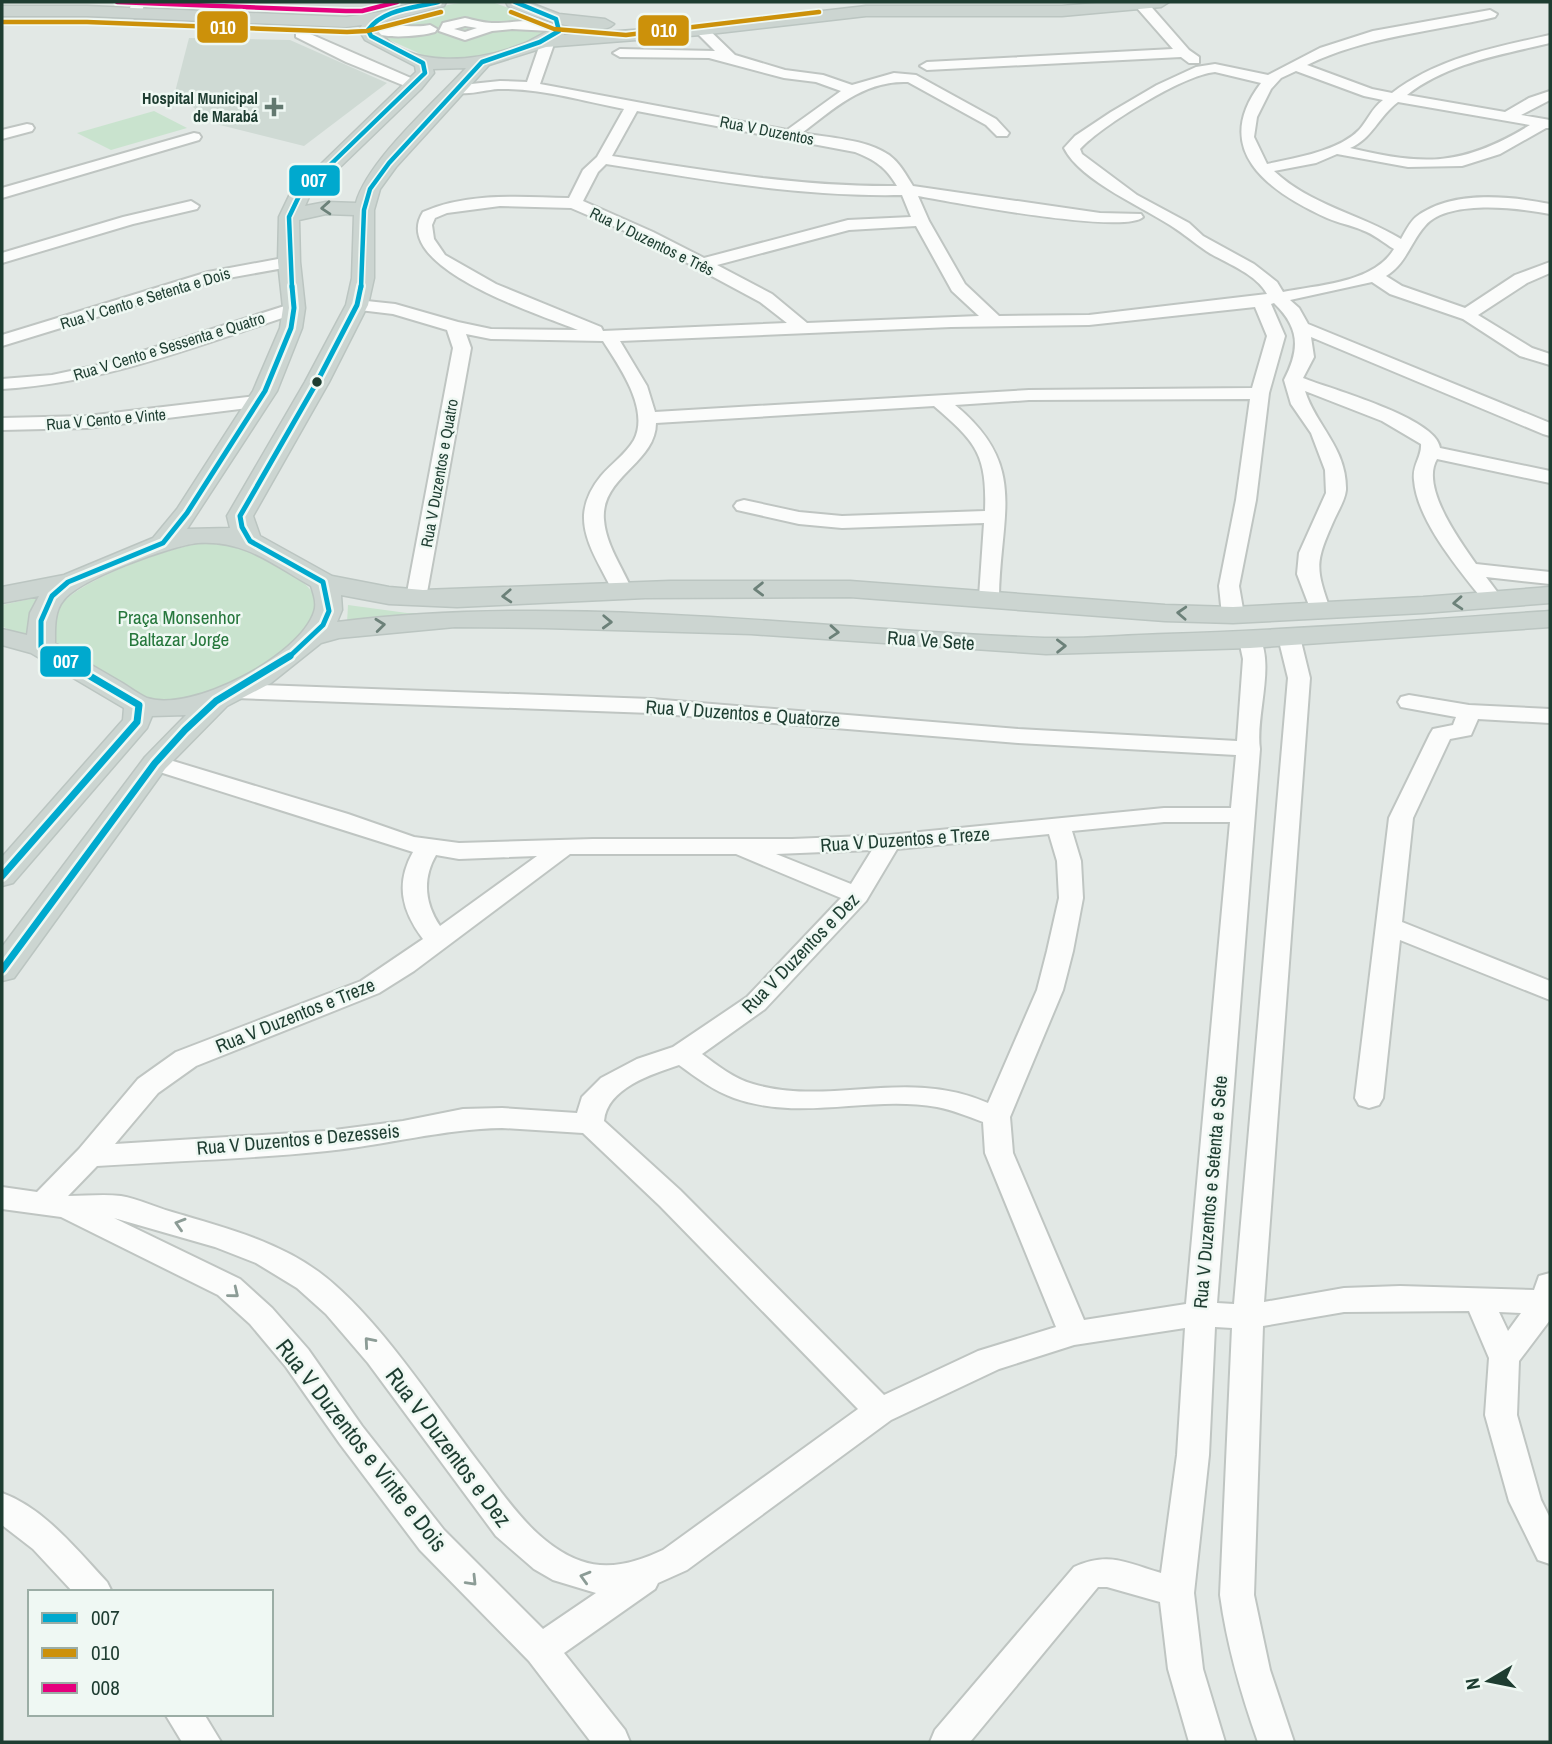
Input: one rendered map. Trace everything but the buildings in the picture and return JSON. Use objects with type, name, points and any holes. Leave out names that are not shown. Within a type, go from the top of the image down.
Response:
[{"type":"main road","points":[[2,27],[302,34],[377,28],[438,2]]},
{"type":"main road","points":[[515,2],[548,33],[701,30],[866,11],[949,7],[1062,11],[1161,2]]},
{"type":"main road","points":[[2,11],[31,6],[136,8],[346,23],[377,28],[392,48],[423,63],[591,24],[626,25],[818,2]]},
{"type":"main road","points":[[250,541],[242,527],[240,516],[356,306],[363,278],[364,210],[370,189],[466,51]]},
{"type":"main road","points":[[163,543],[187,513],[301,330],[289,262],[289,217],[300,194],[415,85],[425,73],[423,63]]},
{"type":"main road","points":[[289,217],[309,209],[329,207],[364,210]]},
{"type":"main road","points":[[301,330],[339,340]]},
{"type":"main road","points":[[259,400],[280,402],[282,406],[268,439],[274,457]]},
{"type":"main road","name":"Rua Ve Sete","points":[[2,595],[68,582],[163,543],[197,536],[225,535],[250,541],[323,582],[351,591],[976,643],[1046,646],[1250,640],[1550,619]]},
{"type":"main road","points":[[41,647],[41,621],[52,596],[68,582]]},
{"type":"main road","points":[[2,970],[155,762],[226,696],[282,663],[323,625],[329,611],[323,582]]},
{"type":"main road","name":"Rua Ve Sete","points":[[313,637],[337,630],[548,607],[622,590],[800,588],[989,597],[1115,610],[1233,615],[1494,601],[1550,595]]},
{"type":"main road","points":[[918,639],[927,619],[927,605],[921,594]]},
{"type":"main road","points":[[976,643],[971,633],[970,619],[989,597]]},
{"type":"main road","points":[[3,639],[41,647],[139,705],[177,707],[226,696]]},
{"type":"main road","points":[[2,876],[137,722],[139,705]]},
{"type":"street","points":[[1140,3],[1184,53],[1211,67],[1271,80]]},
{"type":"street","points":[[1402,247],[1370,227],[1305,202],[1281,186],[1263,169],[1247,137],[1250,117],[1271,80],[1296,65],[1350,41],[1421,25],[1490,14]]},
{"type":"street","points":[[377,28],[421,33],[430,29],[446,29],[466,51],[486,29],[504,28],[513,31],[523,27],[548,33],[532,87]]},
{"type":"street","points":[[701,30],[730,58]]},
{"type":"street","points":[[302,34],[352,59],[415,85]]},
{"type":"street","points":[[1263,169],[1311,160],[1338,150],[1364,133],[1392,97],[1420,78],[1448,65],[1550,39]]},
{"type":"street","points":[[352,59],[392,48]]},
{"type":"street","name":"Rua V Duzentos","points":[[466,51],[500,85],[532,87],[634,104],[859,148],[882,157],[894,168],[908,190],[958,288],[993,321]]},
{"type":"street","points":[[620,53],[709,54],[784,74],[818,78],[851,90]]},
{"type":"street","points":[[927,66],[1184,53]]},
{"type":"street","points":[[1296,65],[1353,88],[1547,124]]},
{"type":"street","points":[[1211,67],[1193,72],[1161,88],[1077,139],[1072,148],[1076,156],[1132,198],[1167,215],[1197,239],[1271,286],[1270,299],[1276,337],[1260,393],[1246,500],[1229,586],[1233,615]]},
{"type":"street","points":[[791,134],[851,90],[882,80],[911,78],[991,122],[1002,133]]},
{"type":"street","points":[[1509,116],[1550,95]]},
{"type":"street","points":[[574,203],[591,170],[603,159],[634,104]]},
{"type":"street","points":[[1338,150],[1395,160],[1466,162],[1494,152],[1547,124]]},
{"type":"street","points":[[2,135],[27,128]]},
{"type":"street","points":[[2,193],[194,137]]},
{"type":"street","points":[[603,159],[774,186],[850,191],[908,190],[1100,218],[1135,217]]},
{"type":"street","name":"Rua V Duzentos e Três","points":[[608,337],[490,288],[439,258],[426,239],[425,225],[429,215],[443,209],[500,201],[574,203],[766,298],[803,328]]},
{"type":"street","points":[[1370,227],[1426,216],[1459,204],[1525,204],[1548,209]]},
{"type":"street","points":[[2,258],[129,220],[191,206]]},
{"type":"street","points":[[356,306],[395,309],[455,327],[491,334],[608,337],[1128,317],[1270,299],[1337,287],[1374,276],[1389,267],[1398,257],[1402,247],[1426,216]]},
{"type":"street","points":[[702,264],[848,225],[921,220]]},
{"type":"street","name":"Rua V Cento e Setenta e Dois","points":[[2,341],[214,276],[289,262]]},
{"type":"street","points":[[1470,317],[1521,279],[1550,267]]},
{"type":"street","points":[[1374,276],[1396,290],[1470,317],[1527,352],[1549,359]]},
{"type":"street","points":[[951,322],[958,288]]},
{"type":"street","points":[[749,330],[766,298]]},
{"type":"street","points":[[1270,299],[1293,312],[1301,327],[1304,357],[1293,380],[1300,404],[1320,433],[1335,470],[1336,493],[1309,553],[1307,574],[1320,611]]},
{"type":"street","name":"Rua V Duzentos e Quatro","points":[[416,598],[462,348],[455,327]]},
{"type":"street","points":[[1301,327],[1550,430]]},
{"type":"street","name":"Rua V Cento e Sessenta e Quatro","points":[[2,384],[52,380],[301,330]]},
{"type":"street","points":[[462,348],[491,334]]},
{"type":"street","points":[[608,337],[634,379],[647,418],[644,438],[611,475],[596,499],[594,520],[598,538],[622,590]]},
{"type":"street","points":[[1293,380],[1388,416],[1423,434],[1430,442],[1432,453],[1423,466],[1426,489],[1445,532],[1494,601]]},
{"type":"street","points":[[647,418],[1029,395],[1260,393]]},
{"type":"street","name":"Rua V Cento e Vinte","points":[[2,424],[87,422],[210,410],[259,400]]},
{"type":"street","points":[[939,401],[983,443],[993,475],[989,597]]},
{"type":"street","name":"Rua V Cento e Vinte","points":[[210,410],[233,416],[244,423]]},
{"type":"street","points":[[1432,453],[1550,477]]},
{"type":"street","points":[[744,506],[799,518],[842,522],[993,517]]},
{"type":"street","points":[[1470,569],[1550,578]]},
{"type":"street","points":[[1276,1742],[1251,1672],[1243,1640],[1237,1595],[1248,1317],[1299,678],[1289,637]]},
{"type":"street","name":"Rua V Duzentos e Setenta e Sete","points":[[1207,1742],[1189,1690],[1184,1666],[1177,1592],[1194,1440],[1199,1314],[1244,815],[1254,659],[1250,640]]},
{"type":"street","name":"Rua V Duzentos e Quatorze","points":[[226,696],[651,706],[1018,736],[1249,749]]},
{"type":"street","points":[[1409,702],[1469,712],[1550,716]]},
{"type":"street","points":[[1436,708],[1430,717],[1432,727],[1441,734],[1463,730],[1469,712]]},
{"type":"street","points":[[1369,1098],[1401,818],[1441,734]]},
{"type":"street","name":"Rua V Duzentos e Treze","points":[[155,762],[340,818],[427,849],[471,851],[735,848],[889,842],[1164,815],[1244,815]]},
{"type":"street","points":[[1059,827],[1069,861],[1071,898],[1060,951],[1050,990],[996,1117],[999,1153],[1074,1333]]},
{"type":"street","name":"Rua V Duzentos e Dez","points":[[590,1124],[592,1104],[611,1085],[647,1066],[683,1054],[756,1003],[857,895],[889,842]]},
{"type":"street","name":"Rua V Duzentos e Treze","points":[[55,1204],[89,1156],[148,1086],[186,1059],[370,987],[564,848]]},
{"type":"street","points":[[735,848],[857,895]]},
{"type":"street","points":[[427,849],[416,866],[413,886],[416,910],[437,940]]},
{"type":"street","points":[[1387,925],[1550,992]]},
{"type":"street","points":[[683,1054],[719,1080],[751,1093],[782,1099],[807,1099],[917,1093],[953,1099],[996,1117]]},
{"type":"street","name":"Rua V Duzentos e Dezesseis","points":[[89,1156],[327,1141],[403,1131],[463,1119],[502,1118],[590,1124]]},
{"type":"street","points":[[590,1124],[670,1198],[880,1411]]},
{"type":"street","name":"Rua V Duzentos e Dez","points":[[2,1198],[121,1207],[179,1223],[266,1255],[308,1280],[337,1306],[379,1354],[508,1526],[531,1549],[551,1563],[585,1579],[622,1580],[652,1573],[675,1560],[880,1411],[989,1360],[1074,1333],[1199,1314],[1248,1317],[1344,1300],[1400,1297],[1479,1300],[1549,1296]]},
{"type":"street","name":"Rua V Duzentos e Vinte e Dois","points":[[55,1204],[229,1287],[261,1316],[297,1358],[351,1435],[432,1540],[541,1650],[612,1742]]},
{"type":"street","points":[[1504,1358],[1549,1296]]},
{"type":"street","points":[[1479,1300],[1504,1358],[1500,1415],[1525,1502],[1550,1550]]},
{"type":"street","points":[[2,1507],[45,1539],[93,1590]]},
{"type":"street","points":[[948,1742],[1086,1577],[1107,1572],[1177,1592]]},
{"type":"street","points":[[541,1650],[652,1573]]},
{"type":"street","points":[[184,1716],[203,1742]]},
{"type":"shaded area","points":[[255,2],[419,2],[365,16],[257,12]]},
{"type":"shaded area","name":"Hospital Municipal de Marabá","points":[[189,38],[290,40],[387,83],[304,146],[212,123],[175,92]]},
{"type":"green space","points":[[492,2],[544,21],[548,33],[476,61],[436,61],[383,37],[382,28],[398,18],[436,7]]},
{"type":"green space","points":[[154,111],[187,128],[111,150],[77,133]]},
{"type":"green space","name":"Praça Monsenhor Baltazar Jorge","points":[[211,542],[242,549],[275,563],[291,572],[315,595],[321,609],[289,650],[203,702],[151,703],[54,652],[48,632],[57,610],[70,596],[86,585],[153,556]]},
{"type":"green space","points":[[48,595],[29,620],[25,639],[2,626],[2,605]]},
{"type":"green space","points":[[348,605],[407,613],[425,613],[347,623]]},
{"type":"transit line","name":"008","points":[[117,2],[346,11],[362,11],[397,2]]},
{"type":"transit line","name":"007","points":[[2,876],[137,722],[139,705],[41,647],[41,621],[52,596],[68,582],[163,543],[187,513],[265,391],[291,328],[294,308],[289,262],[289,217],[300,194],[425,73],[423,63],[371,36],[368,30],[389,15],[438,2]]},
{"type":"transit line","name":"007","points":[[2,970],[155,763],[185,730],[216,701],[282,663],[323,625],[329,611],[323,582],[250,541],[242,527],[240,516],[317,382],[357,305],[363,278],[364,210],[370,189],[389,163],[482,62],[540,42],[559,31],[556,19],[515,2]]},
{"type":"transit line","name":"010","points":[[2,22],[87,22],[347,32],[367,31],[441,12]]},
{"type":"transit line","name":"010","points":[[511,12],[554,29],[626,35],[819,12]]},
{"type":"place","name":"Hospital Municipal de Marabá","points":[[274,107]]}]
